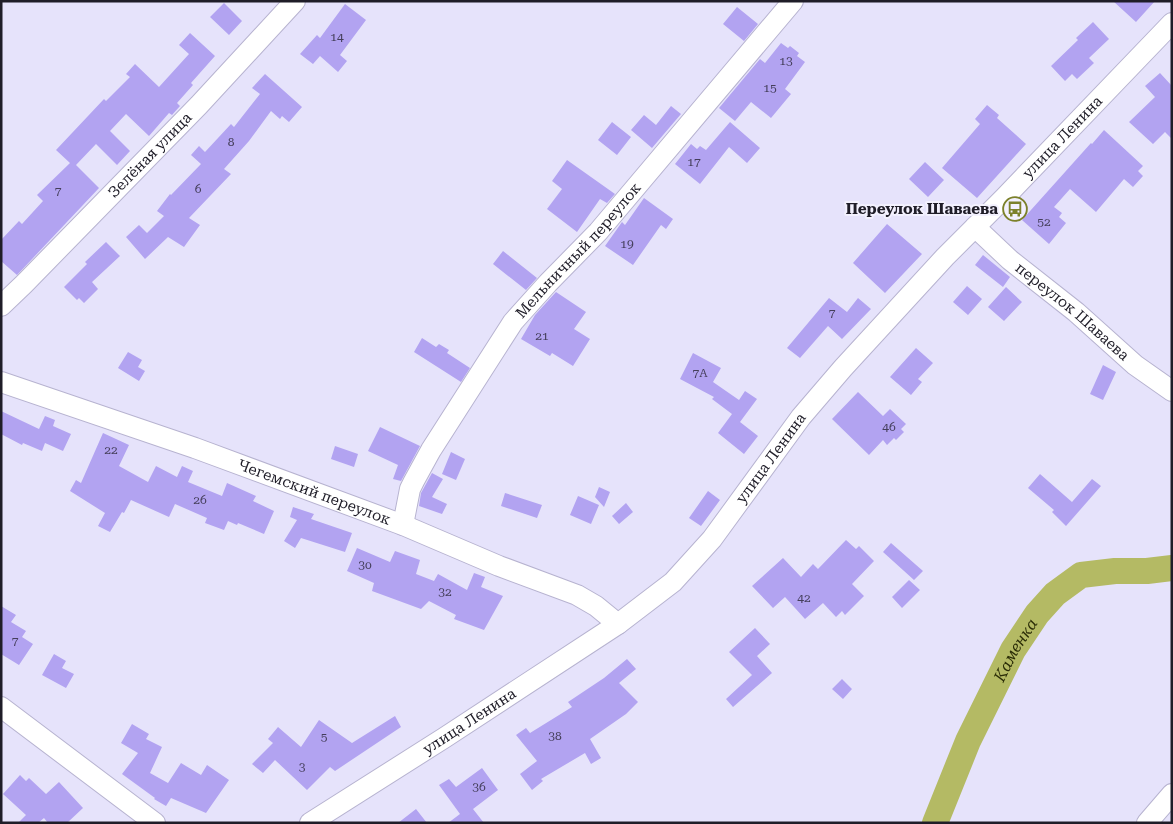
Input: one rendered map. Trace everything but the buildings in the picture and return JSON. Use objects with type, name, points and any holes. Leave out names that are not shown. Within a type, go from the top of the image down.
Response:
[{"type":"street","name":"Зелёная улица","points":[[1,306],[199,105],[296,1]]},
{"type":"street","name":"Мельничный переулок","points":[[403,524],[414,481],[441,434],[513,322],[598,232],[793,1]]},
{"type":"street","name":"улица Ленина","points":[[310,823],[618,624],[673,582],[700,555],[806,410],[880,326],[1172,23]]},
{"type":"street","name":"переулок Шаваева","points":[[975,227],[1010,260],[1076,312],[1135,365],[1172,392]]},
{"type":"street","name":"Чегемский переулок","points":[[1,382],[195,448],[403,524],[499,566],[577,595],[596,606],[618,624]]},
{"type":"street","points":[[1,708],[155,823]]},
{"type":"street","points":[[1147,823],[1172,794]]},
{"type":"waterway","name":"Каменка","points":[[935,823],[968,741],[1013,650],[1037,614],[1055,594],[1081,575],[1172,568]]},
{"type":"place","name":"Переулок Шаваева","points":[[1015,209]]}]
